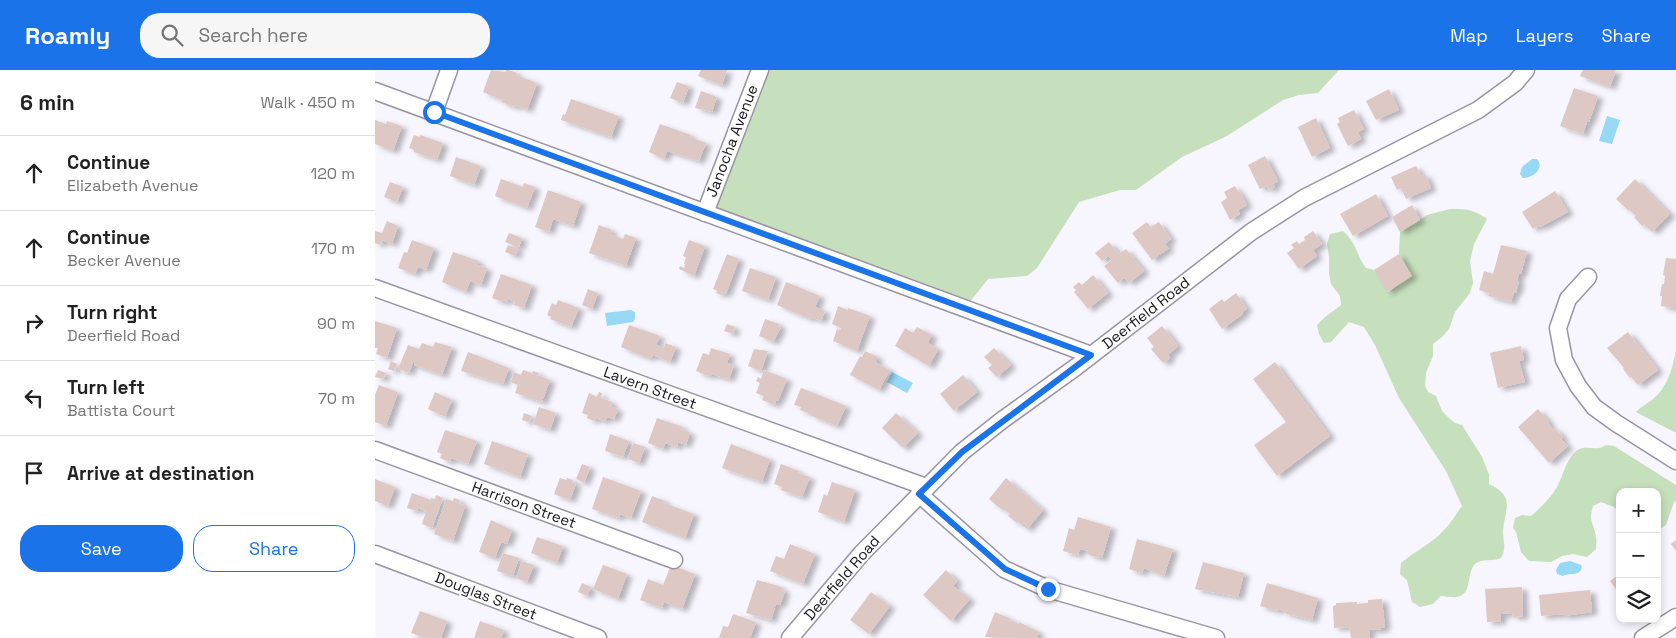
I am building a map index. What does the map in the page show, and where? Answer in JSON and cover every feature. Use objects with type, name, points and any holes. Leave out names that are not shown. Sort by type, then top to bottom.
[{"type":"street","points":[[434,112],[449,70]]},
{"type":"street","name":"Janocha Avenue","points":[[705,213],[760,70]]},
{"type":"street","name":"Deerfield Road","points":[[791,638],[861,553],[962,452],[1251,232],[1304,198],[1478,110],[1515,83],[1526,70]]},
{"type":"street","points":[[375,91],[1091,355]]},
{"type":"street","points":[[1589,277],[1568,299],[1558,328],[1565,360],[1578,386],[1594,407],[1676,461]]},
{"type":"street","name":"Lavern Street","points":[[375,288],[922,491]]},
{"type":"street","name":"Harrison Street","points":[[375,450],[674,560]]},
{"type":"street","points":[[922,491],[1005,569],[1048,589],[1216,638]]},
{"type":"street","name":"Douglas Street","points":[[375,554],[597,638]]},
{"type":"street","points":[[1643,638],[1676,617]]},
{"type":"green space","points":[[760,70],[1339,70],[1318,93],[1299,95],[1283,100],[1227,136],[1182,157],[1136,190],[1120,190],[1079,202],[1037,268],[1027,276],[988,279],[965,308],[705,213]]},
{"type":"green space","points":[[1450,209],[1469,210],[1487,219],[1474,244],[1470,261],[1473,283],[1470,293],[1455,312],[1449,329],[1433,344],[1433,356],[1426,373],[1425,386],[1428,392],[1436,396],[1442,411],[1455,423],[1462,425],[1482,457],[1489,474],[1489,484],[1498,489],[1506,499],[1503,531],[1504,548],[1501,558],[1481,561],[1475,564],[1472,568],[1467,588],[1462,595],[1455,597],[1441,596],[1433,604],[1420,607],[1412,602],[1407,580],[1400,574],[1401,563],[1440,534],[1450,524],[1462,506],[1446,471],[1399,398],[1375,345],[1364,327],[1349,322],[1331,342],[1324,343],[1317,325],[1341,305],[1340,296],[1331,284],[1329,273],[1327,244],[1330,234],[1343,231],[1348,236],[1366,268],[1374,270],[1388,292],[1411,276],[1399,254],[1400,232],[1427,215]]},
{"type":"green space","points":[[1676,351],[1676,433],[1636,412],[1662,390],[1671,372]]},
{"type":"green space","points":[[1606,445],[1614,446],[1676,485],[1676,501],[1666,525],[1661,528],[1661,488],[1616,488],[1616,509],[1601,502],[1593,506],[1591,519],[1596,538],[1596,549],[1587,557],[1573,554],[1562,556],[1551,562],[1529,561],[1521,552],[1516,532],[1513,528],[1515,518],[1522,515],[1531,516],[1545,503],[1557,487],[1566,465],[1574,453],[1582,448]]},
{"type":"water","points":[[1607,116],[1620,120],[1612,144],[1599,141]]},
{"type":"water","points":[[1532,159],[1537,159],[1540,166],[1539,169],[1531,176],[1523,178],[1520,174],[1522,167]]},
{"type":"water","points":[[631,310],[635,312],[633,322],[607,326],[605,313]]},
{"type":"water","points":[[892,372],[913,383],[907,393],[887,382]]},
{"type":"water","points":[[1570,561],[1581,565],[1580,571],[1563,576],[1557,574],[1556,570],[1560,563]]},
{"type":"building","points":[[491,70],[506,72],[506,70],[509,70],[517,73],[516,75],[537,83],[527,110],[516,105],[515,107],[501,102],[502,100],[483,92]]},
{"type":"building","points":[[701,70],[727,70],[722,85],[698,76]]},
{"type":"building","points":[[1583,70],[1616,70],[1610,87],[1580,76]]},
{"type":"building","points":[[677,82],[689,86],[683,103],[670,98]]},
{"type":"building","points":[[1574,88],[1598,96],[1583,134],[1560,126]]},
{"type":"building","points":[[1389,89],[1399,110],[1376,120],[1366,101]]},
{"type":"building","points":[[701,91],[717,97],[712,112],[695,108]]},
{"type":"building","points":[[571,99],[619,116],[611,137],[561,120]]},
{"type":"building","points":[[1354,110],[1364,129],[1358,132],[1361,139],[1348,146],[1337,124],[1340,122],[1338,118]]},
{"type":"building","points":[[1316,118],[1330,148],[1312,157],[1298,127]]},
{"type":"building","points":[[375,120],[386,124],[387,121],[402,126],[393,151],[375,144]]},
{"type":"building","points":[[660,124],[691,135],[690,137],[706,143],[699,161],[667,151],[664,159],[649,152]]},
{"type":"building","points":[[414,135],[420,137],[420,135],[443,143],[437,160],[414,152],[414,150],[409,148]]},
{"type":"building","points":[[1265,156],[1278,181],[1273,184],[1275,187],[1269,190],[1267,186],[1260,189],[1248,165]]},
{"type":"building","points":[[456,157],[481,166],[474,185],[450,176]]},
{"type":"building","points":[[1416,166],[1421,176],[1425,174],[1431,188],[1406,199],[1401,188],[1397,190],[1391,177]]},
{"type":"building","points":[[501,179],[523,187],[524,183],[535,187],[527,208],[495,196]]},
{"type":"building","points":[[1635,179],[1670,214],[1652,232],[1644,224],[1642,226],[1634,217],[1636,216],[1616,199]]},
{"type":"building","points":[[390,182],[403,187],[397,202],[384,197]]},
{"type":"building","points":[[1235,186],[1247,205],[1238,210],[1240,214],[1230,220],[1221,202],[1227,198],[1224,192]]},
{"type":"building","points":[[548,190],[581,202],[573,226],[553,219],[549,232],[535,227]]},
{"type":"building","points":[[1555,191],[1568,212],[1533,229],[1522,212]]},
{"type":"building","points":[[1376,194],[1388,216],[1353,236],[1340,214]]},
{"type":"building","points":[[1412,205],[1420,220],[1400,232],[1392,217]]},
{"type":"building","points":[[387,221],[398,226],[392,244],[382,240],[380,245],[375,243],[375,231],[382,233]]},
{"type":"building","points":[[1147,222],[1151,227],[1159,222],[1171,239],[1165,244],[1169,248],[1152,260],[1132,233]]},
{"type":"building","points":[[599,225],[612,230],[610,234],[623,239],[625,234],[636,238],[626,266],[589,253]]},
{"type":"building","points":[[1313,231],[1322,244],[1313,250],[1317,256],[1299,269],[1287,253],[1294,248],[1291,245],[1297,241],[1299,244],[1305,240],[1304,237]]},
{"type":"building","points":[[509,233],[522,238],[519,247],[505,242]]},
{"type":"building","points":[[412,240],[434,248],[426,270],[418,267],[415,274],[398,268],[404,252],[407,253]]},
{"type":"building","points":[[689,240],[705,246],[694,276],[679,269],[680,266],[684,268],[686,257],[683,256]]},
{"type":"building","points":[[1109,242],[1119,254],[1126,249],[1144,271],[1129,283],[1124,278],[1118,283],[1104,266],[1112,260],[1108,256],[1102,261],[1095,253]]},
{"type":"building","points":[[508,245],[518,249],[515,256],[505,252]]},
{"type":"building","points":[[1501,245],[1527,251],[1521,274],[1519,273],[1516,293],[1514,292],[1511,302],[1488,296],[1489,293],[1479,290],[1484,271],[1493,274]]},
{"type":"building","points":[[453,252],[479,261],[477,265],[487,268],[481,285],[470,281],[466,292],[442,282]]},
{"type":"building","points":[[727,254],[739,259],[726,294],[721,292],[721,295],[713,289]]},
{"type":"building","points":[[1399,254],[1412,276],[1387,292],[1374,270]]},
{"type":"building","points":[[1666,258],[1676,259],[1676,308],[1661,306],[1662,296],[1660,296],[1662,284],[1664,284],[1665,276],[1663,275]]},
{"type":"building","points":[[750,268],[776,277],[768,300],[742,291]]},
{"type":"building","points":[[501,274],[532,285],[524,308],[514,305],[515,302],[508,299],[507,302],[503,300],[503,302],[492,298]]},
{"type":"building","points":[[1093,275],[1108,293],[1088,309],[1074,292],[1076,290],[1073,287],[1079,282],[1082,285]]},
{"type":"building","points":[[786,282],[820,296],[815,307],[825,311],[821,321],[811,317],[810,319],[777,305]]},
{"type":"building","points":[[588,289],[598,293],[592,309],[582,305]]},
{"type":"building","points":[[1236,293],[1247,309],[1222,329],[1209,309],[1222,299],[1224,302]]},
{"type":"building","points":[[558,300],[579,308],[571,327],[550,319],[551,317],[547,315],[552,303],[556,305]]},
{"type":"building","points":[[838,306],[870,316],[857,351],[833,341],[837,329],[840,330],[841,328],[832,324]]},
{"type":"building","points":[[765,319],[779,324],[778,326],[781,327],[773,342],[759,336]]},
{"type":"building","points":[[375,321],[397,328],[387,358],[376,354],[378,348],[375,348]]},
{"type":"building","points":[[727,324],[735,327],[733,334],[724,331]]},
{"type":"building","points":[[629,325],[660,336],[656,345],[664,348],[665,343],[676,347],[670,362],[653,355],[651,358],[643,356],[621,347]]},
{"type":"building","points":[[1162,326],[1178,346],[1168,355],[1170,358],[1163,363],[1151,349],[1154,347],[1147,338]]},
{"type":"building","points":[[917,327],[932,335],[928,343],[938,349],[929,366],[895,346],[905,328],[913,333]]},
{"type":"building","points":[[1628,332],[1658,370],[1638,385],[1630,378],[1607,348]]},
{"type":"building","points":[[435,342],[452,347],[442,375],[414,365],[413,362],[409,373],[398,369],[408,345],[419,349],[422,343],[433,347]]},
{"type":"building","points":[[1521,346],[1524,360],[1519,361],[1525,382],[1498,388],[1490,353]]},
{"type":"building","points":[[711,348],[730,354],[727,363],[734,365],[729,379],[711,374],[710,376],[696,371],[703,353],[709,355]]},
{"type":"building","points":[[994,348],[1011,365],[997,377],[988,368],[992,365],[984,357]]},
{"type":"building","points":[[754,349],[768,351],[761,371],[748,366]]},
{"type":"building","points":[[865,351],[878,357],[875,362],[890,370],[879,390],[850,375],[860,356],[862,357]]},
{"type":"building","points":[[468,352],[509,368],[503,384],[461,371]]},
{"type":"building","points":[[391,361],[397,364],[394,371],[388,369]]},
{"type":"building","points":[[1275,362],[1330,436],[1277,476],[1254,445],[1286,422],[1253,379]]},
{"type":"building","points":[[378,370],[386,373],[383,379],[375,377]]},
{"type":"building","points":[[523,370],[539,373],[538,375],[550,380],[542,402],[515,393],[518,385],[511,382],[514,372],[521,375]]},
{"type":"building","points":[[764,370],[787,379],[775,405],[762,400],[764,396],[756,393],[760,383],[756,381],[758,377],[761,379]]},
{"type":"building","points":[[963,375],[977,392],[954,411],[940,394]]},
{"type":"building","points":[[379,385],[398,392],[386,426],[375,422],[375,395]]},
{"type":"building","points":[[801,388],[846,406],[837,426],[812,416],[812,414],[800,410],[801,407],[794,405]]},
{"type":"building","points":[[435,392],[452,400],[445,417],[428,409]]},
{"type":"building","points":[[599,392],[602,393],[601,398],[612,402],[611,407],[618,409],[614,419],[607,417],[605,421],[595,418],[594,421],[587,418],[588,415],[582,413],[589,393],[597,397]]},
{"type":"building","points":[[539,407],[556,413],[550,430],[533,424]]},
{"type":"building","points":[[1538,409],[1553,430],[1555,428],[1563,437],[1561,439],[1568,446],[1549,463],[1518,427]]},
{"type":"building","points":[[524,413],[532,416],[529,422],[522,420]]},
{"type":"building","points":[[896,413],[918,433],[903,448],[882,428]]},
{"type":"building","points":[[657,418],[683,427],[682,430],[690,432],[686,445],[678,442],[677,447],[665,443],[663,449],[648,443]]},
{"type":"building","points":[[445,430],[477,441],[468,464],[451,458],[450,462],[440,458],[442,454],[437,452]]},
{"type":"building","points":[[610,434],[629,441],[623,457],[605,451]]},
{"type":"building","points":[[492,441],[528,454],[520,477],[484,464]]},
{"type":"building","points":[[633,443],[645,447],[639,463],[628,459]]},
{"type":"building","points":[[731,444],[770,459],[762,482],[722,468]]},
{"type":"building","points":[[582,464],[590,467],[584,483],[576,479]]},
{"type":"building","points":[[781,464],[810,477],[802,497],[781,490],[782,487],[774,484]]},
{"type":"building","points":[[603,477],[641,491],[631,518],[620,514],[619,518],[592,509]]},
{"type":"building","points":[[560,478],[573,480],[572,482],[576,484],[570,500],[554,494]]},
{"type":"building","points":[[1006,478],[1043,510],[1027,529],[1008,516],[1010,514],[989,499]]},
{"type":"building","points":[[375,479],[395,487],[388,506],[375,501]]},
{"type":"building","points":[[832,482],[855,490],[844,522],[818,512],[824,494],[827,496]]},
{"type":"building","points":[[412,493],[431,500],[431,498],[435,499],[436,495],[443,498],[432,528],[422,524],[426,511],[418,508],[417,511],[407,508]]},
{"type":"building","points":[[652,496],[665,501],[664,503],[694,514],[685,538],[642,522]]},
{"type":"building","points":[[454,498],[460,500],[459,503],[465,506],[453,541],[434,534],[446,499],[453,501]]},
{"type":"building","points":[[1078,517],[1111,527],[1102,558],[1089,555],[1087,554],[1088,551],[1080,549],[1078,555],[1063,551],[1069,528],[1074,530]]},
{"type":"building","points":[[491,520],[512,530],[507,544],[501,542],[495,558],[479,552]]},
{"type":"building","points":[[537,537],[563,546],[557,563],[531,553]]},
{"type":"building","points":[[1137,539],[1173,549],[1164,576],[1144,568],[1142,573],[1129,569]]},
{"type":"building","points":[[1676,540],[1676,551],[1671,544]]},
{"type":"building","points":[[790,544],[815,554],[803,584],[770,571],[776,556],[784,559]]},
{"type":"building","points":[[503,553],[519,558],[513,576],[497,571]]},
{"type":"building","points":[[522,561],[534,565],[527,582],[516,578]]},
{"type":"building","points":[[1203,562],[1244,573],[1238,597],[1195,589]]},
{"type":"building","points":[[603,565],[627,574],[618,599],[593,589]]},
{"type":"building","points":[[671,565],[695,574],[682,609],[664,602],[662,608],[640,600],[648,579],[663,585]]},
{"type":"building","points":[[946,570],[957,581],[953,586],[970,599],[951,621],[923,595]]},
{"type":"building","points":[[1616,577],[1616,589],[1610,581]]},
{"type":"building","points":[[757,580],[782,587],[781,590],[785,591],[780,605],[776,604],[771,620],[746,613]]},
{"type":"building","points":[[582,583],[591,587],[587,596],[578,592]]},
{"type":"building","points":[[1267,583],[1318,598],[1312,620],[1284,613],[1285,611],[1278,609],[1277,611],[1260,606]]},
{"type":"building","points":[[1522,587],[1523,616],[1513,617],[1512,613],[1501,614],[1501,621],[1487,622],[1485,589]]},
{"type":"building","points":[[1590,590],[1592,612],[1564,616],[1564,614],[1541,616],[1539,595]]},
{"type":"building","points":[[871,592],[890,606],[869,634],[850,620]]},
{"type":"building","points":[[1382,599],[1385,628],[1380,630],[1369,629],[1370,638],[1351,638],[1349,627],[1334,628],[1333,606],[1336,603],[1357,602],[1357,604],[1368,603],[1368,600]]},
{"type":"building","points":[[420,611],[447,621],[441,638],[426,638],[411,633]]},
{"type":"building","points":[[995,612],[1039,632],[1037,638],[985,637]]},
{"type":"building","points":[[733,614],[756,622],[750,638],[719,638],[723,626],[728,627]]},
{"type":"building","points":[[480,621],[504,630],[501,638],[474,638]]},
{"type":"route","points":[[434,112],[1091,355],[962,452],[919,494],[1005,569],[1048,589]]}]
